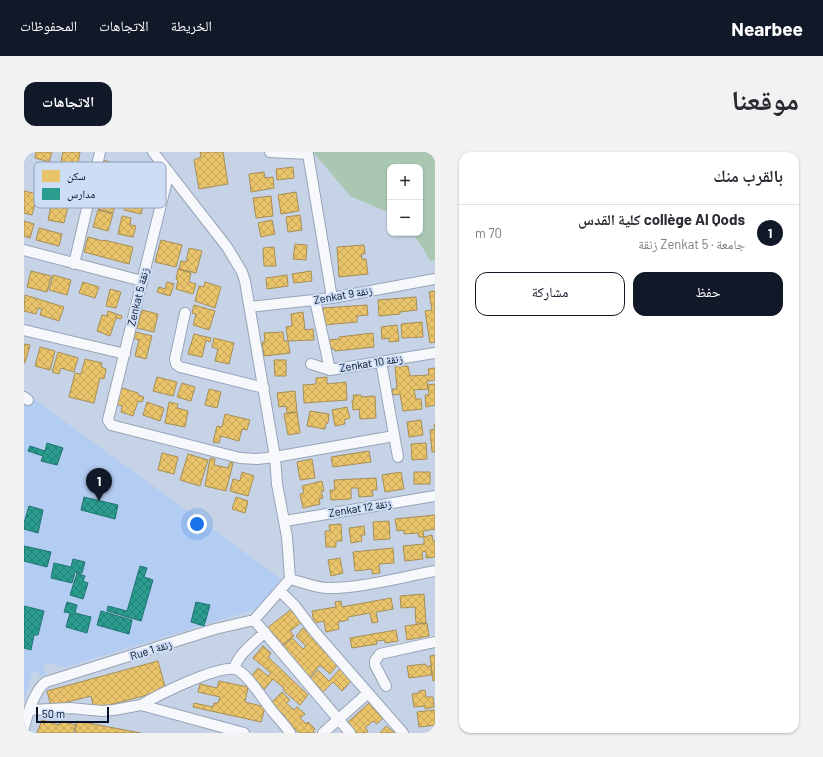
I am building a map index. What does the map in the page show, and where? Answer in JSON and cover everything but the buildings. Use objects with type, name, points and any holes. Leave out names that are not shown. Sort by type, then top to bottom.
[{"type":"street","points":[[98,162],[100,152]]},
{"type":"street","points":[[153,152],[161,162]]},
{"type":"street","points":[[270,152],[308,154],[332,298]]},
{"type":"street","points":[[166,168],[237,262],[245,281],[275,457],[277,484],[285,520],[290,579],[254,620],[350,733]]},
{"type":"street","name":"Zenkat 5 زنقة","points":[[166,184],[169,172]]},
{"type":"street","points":[[74,264],[87,208]]},
{"type":"street","name":"Zenkat 5 زنقة","points":[[160,208],[108,420],[109,423],[111,425],[240,458],[257,459],[275,457]]},
{"type":"street","points":[[24,250],[142,281]]},
{"type":"street","name":"Zenkat 9 زنقة","points":[[250,307],[332,298],[435,278]]},
{"type":"street","name":"Zenkat 10 زنقة","points":[[316,300],[330,370],[435,353]]},
{"type":"street","points":[[185,313],[175,359],[176,364],[180,367],[264,388]]},
{"type":"street","points":[[24,330],[124,354]]},
{"type":"street","points":[[381,362],[398,456]]},
{"type":"street","points":[[311,364],[330,370]]},
{"type":"street","points":[[275,457],[394,436]]},
{"type":"street","name":"Zenkat 12 زنقة","points":[[285,520],[435,496]]},
{"type":"street","points":[[290,579],[324,588],[335,588],[366,584],[435,571]]},
{"type":"street","points":[[280,591],[404,733]]},
{"type":"street","name":"Rue 1 زنقة","points":[[24,728],[30,710],[41,687],[51,680],[208,632],[254,620]]},
{"type":"street","points":[[234,669],[241,656],[265,632]]},
{"type":"street","points":[[386,686],[375,665],[375,661],[378,656],[435,642]]},
{"type":"street","points":[[30,710],[64,708],[102,711],[122,709],[141,705],[190,681],[218,672],[234,669],[239,671],[250,681],[290,733]]},
{"type":"street","points":[[323,733],[368,693]]},
{"type":"street","points":[[141,705],[244,733]]},
{"type":"shaded area","points":[[24,392],[281,579],[257,609],[65,667],[47,663],[43,669],[47,674],[40,677],[37,671],[32,673],[24,702]]},
{"type":"green space","points":[[313,152],[435,152],[435,260],[430,261],[415,237],[423,236],[424,233],[423,164],[387,164],[387,212],[350,196]]},
{"type":"place","name":"collège Al Qods كلية القدس","points":[[99,501]]}]
